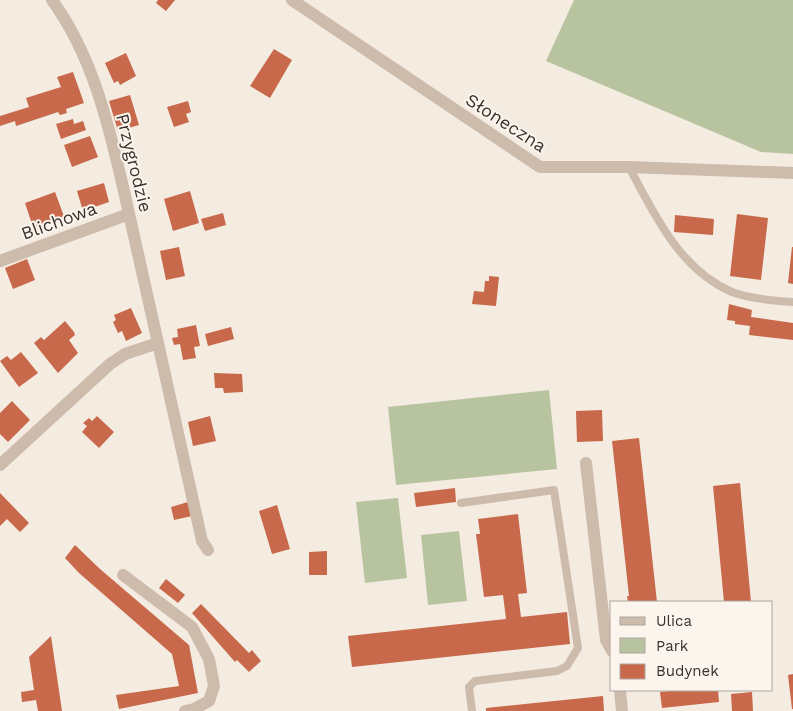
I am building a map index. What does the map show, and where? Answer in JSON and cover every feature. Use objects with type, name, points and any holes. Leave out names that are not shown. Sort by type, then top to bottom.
[{"type":"street","name":"Przygrodzie","points":[[52,0],[74,35],[97,90],[129,214],[202,540],[208,550]]},
{"type":"street","name":"Słoneczna","points":[[292,0],[540,167],[629,167],[793,173]]},
{"type":"street","name":"Blichowa","points":[[0,261],[129,214]]},
{"type":"street","points":[[0,465],[81,388],[110,364],[125,354],[158,343]]},
{"type":"street","points":[[586,463],[606,640],[610,647]]},
{"type":"street","points":[[123,575],[192,627],[209,660],[214,686],[209,700],[194,709],[185,711]]},
{"type":"street","points":[[620,691],[622,711]]},
{"type":"lane","points":[[629,167],[658,221],[699,272],[733,292],[793,302]]},
{"type":"lane","points":[[462,503],[554,490],[578,648],[567,666],[556,671],[475,681],[469,687],[472,711]]},
{"type":"green space","points":[[574,0],[793,0],[793,154],[761,152],[546,61]]},
{"type":"green space","points":[[549,390],[557,469],[396,485],[388,407]]},
{"type":"green space","points":[[398,498],[407,578],[365,583],[356,502]]},
{"type":"green space","points":[[459,531],[467,601],[428,605],[421,535]]},
{"type":"building","points":[[158,0],[175,0],[166,11],[156,3]]},
{"type":"building","points":[[274,49],[292,60],[270,98],[250,86]]},
{"type":"building","points":[[126,53],[136,76],[120,85],[118,81],[114,83],[105,63]]},
{"type":"building","points":[[73,72],[84,103],[66,109],[67,113],[60,115],[58,112],[16,126],[15,121],[0,126],[0,116],[29,107],[26,98],[61,87],[57,77]]},
{"type":"building","points":[[130,95],[139,125],[118,131],[109,101]]},
{"type":"building","points":[[188,101],[191,112],[186,114],[189,122],[174,127],[167,107]]},
{"type":"building","points":[[73,119],[74,124],[83,121],[86,130],[61,139],[56,124]]},
{"type":"building","points":[[90,136],[98,157],[72,167],[64,145]]},
{"type":"building","points":[[104,183],[109,202],[83,211],[77,191]]},
{"type":"building","points":[[190,191],[199,223],[173,231],[164,199]]},
{"type":"building","points":[[55,192],[65,219],[34,230],[25,203]]},
{"type":"building","points":[[223,213],[226,225],[205,231],[201,219]]},
{"type":"building","points":[[737,214],[768,218],[761,280],[730,276]]},
{"type":"building","points":[[675,215],[714,219],[713,235],[674,232]]},
{"type":"building","points":[[179,247],[185,276],[166,280],[160,251]]},
{"type":"building","points":[[793,247],[793,284],[788,283]]},
{"type":"building","points":[[27,259],[35,280],[13,289],[5,268]]},
{"type":"building","points":[[489,276],[499,277],[496,306],[472,304],[474,291],[484,292],[485,281],[489,281]]},
{"type":"building","points":[[729,304],[752,310],[751,317],[793,323],[793,340],[749,335],[750,326],[735,324],[735,321],[727,320]]},
{"type":"building","points":[[131,308],[142,333],[126,341],[122,331],[118,333],[113,322],[116,320],[114,315]]},
{"type":"building","points":[[65,321],[74,332],[75,335],[69,340],[78,353],[58,373],[34,343],[41,337],[44,340]]},
{"type":"building","points":[[196,325],[200,346],[194,347],[196,358],[183,360],[180,344],[174,345],[172,338],[178,337],[177,329]]},
{"type":"building","points":[[231,327],[234,339],[208,346],[205,334]]},
{"type":"building","points":[[21,352],[38,373],[19,387],[0,361],[7,356],[11,360]]},
{"type":"building","points":[[214,373],[242,374],[243,392],[224,393],[223,388],[215,388]]},
{"type":"building","points":[[12,401],[30,420],[8,442],[0,434],[0,413]]},
{"type":"building","points":[[602,410],[603,441],[577,442],[576,411]]},
{"type":"building","points":[[97,416],[114,432],[99,448],[82,432],[87,426],[83,423],[89,418],[92,421]]},
{"type":"building","points":[[210,416],[216,441],[193,446],[188,422]]},
{"type":"building","points":[[639,438],[657,601],[628,601],[627,596],[629,596],[612,441]]},
{"type":"building","points":[[740,483],[751,601],[724,601],[713,486]]},
{"type":"building","points":[[455,488],[456,502],[416,507],[414,493]]},
{"type":"building","points":[[0,493],[29,523],[20,532],[7,519],[0,526]]},
{"type":"building","points":[[188,502],[192,516],[174,520],[171,507]]},
{"type":"building","points":[[277,505],[290,549],[272,554],[259,511]]},
{"type":"building","points":[[518,514],[527,593],[518,594],[521,617],[567,612],[570,644],[352,667],[348,636],[506,619],[503,595],[484,597],[476,534],[480,534],[478,519]]},
{"type":"building","points":[[75,545],[100,569],[189,645],[198,693],[119,709],[116,695],[179,686],[172,654],[79,573],[65,558]]},
{"type":"building","points":[[327,551],[327,575],[309,575],[309,552]]},
{"type":"building","points":[[166,579],[185,595],[178,603],[159,588]]},
{"type":"building","points":[[201,604],[249,653],[252,650],[261,661],[249,672],[237,660],[235,662],[192,613]]},
{"type":"building","points":[[51,636],[62,711],[38,711],[36,700],[22,702],[21,692],[34,690],[29,657]]},
{"type":"building","points":[[793,674],[793,709],[792,709],[788,675]]},
{"type":"building","points":[[718,691],[719,702],[662,708],[660,692]]},
{"type":"building","points":[[752,692],[753,711],[732,711],[731,694]]},
{"type":"building","points":[[603,696],[604,711],[486,711],[486,708]]}]
